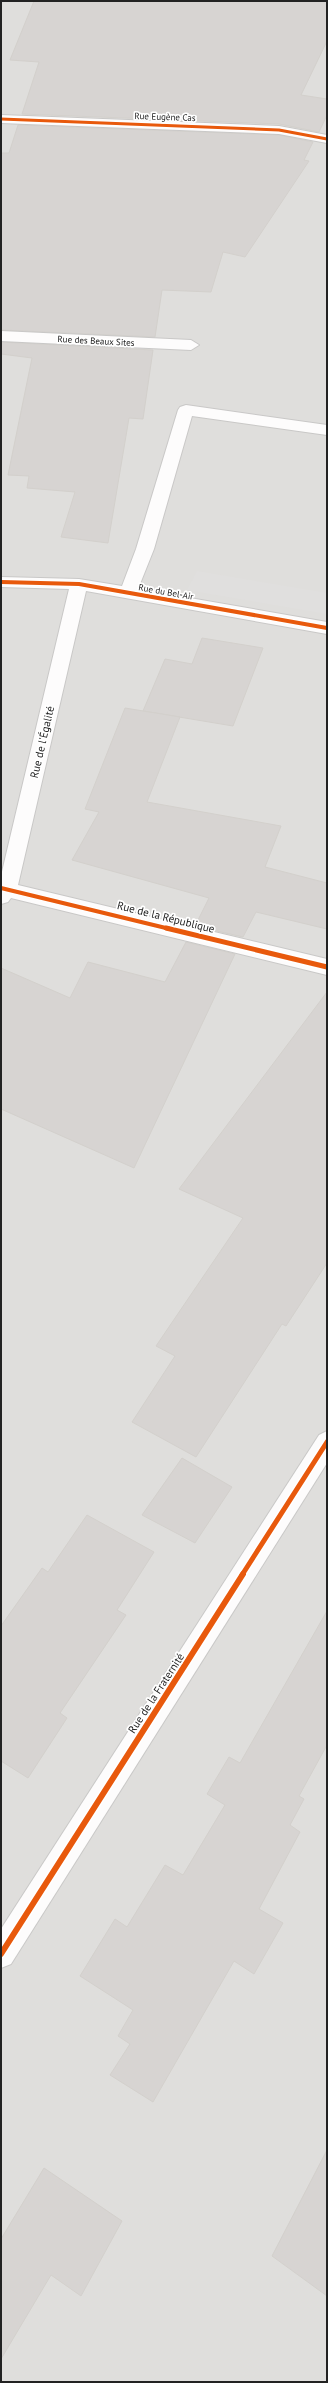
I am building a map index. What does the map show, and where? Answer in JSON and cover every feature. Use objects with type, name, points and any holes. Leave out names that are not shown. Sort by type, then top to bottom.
[{"type":"street","name":"Rue Eugène Cas","points":[[1,119],[279,130],[327,139]]},
{"type":"street","name":"Rue des Beaux Sites","points":[[1,336],[191,345]]},
{"type":"street","points":[[128,593],[145,549],[186,410],[327,430]]},
{"type":"street","name":"Rue du Bel-Air","points":[[1,582],[79,584],[327,628]]},
{"type":"street","name":"Rue de l'Égalité","points":[[3,891],[79,584]]},
{"type":"street","name":"Rue de la République","points":[[3,891],[327,967]]},
{"type":"street","name":"Rue de la Fraternité","points":[[1,1954],[327,1442]]},
{"type":"shaded area","points":[[1,1],[327,1],[327,2382],[1,2382]]},
{"type":"shaded area","points":[[197,571],[327,593],[327,614],[187,590]]},
{"type":"building","points":[[34,1],[327,1],[327,41],[301,95],[327,99],[327,115],[319,132],[279,124],[22,114],[39,62],[10,60]]},
{"type":"building","points":[[18,125],[279,135],[313,142],[304,160],[309,161],[245,257],[223,252],[211,292],[162,290],[155,337],[1,330],[1,153],[9,153]]},
{"type":"building","points":[[1,342],[153,350],[143,419],[129,418],[108,543],[61,537],[75,492],[27,488],[29,476],[8,475],[32,358],[1,354]]},
{"type":"building","points":[[202,638],[263,648],[233,726],[143,711],[165,659],[192,664]]},
{"type":"building","points":[[125,708],[180,717],[147,802],[281,826],[265,867],[327,883],[327,929],[256,912],[243,937],[195,926],[209,898],[72,860],[99,812],[85,809]]},
{"type":"building","points":[[186,942],[235,954],[134,1168],[1,1109],[1,968],[70,998],[88,962],[165,982]]},
{"type":"building","points":[[327,992],[327,1263],[286,1326],[282,1324],[196,1457],[132,1422],[175,1356],[156,1346],[243,1218],[179,1189]]},
{"type":"building","points":[[182,1458],[232,1487],[195,1543],[142,1515]]},
{"type":"building","points":[[87,1515],[154,1552],[117,1610],[126,1615],[60,1713],[67,1718],[28,1778],[1,1761],[1,1626],[42,1568],[48,1572]]},
{"type":"building","points":[[327,1611],[327,1745],[299,1796],[304,1799],[290,1825],[300,1832],[259,1909],[283,1923],[254,1974],[234,1961],[153,2102],[110,2075],[130,2044],[118,2036],[133,2010],[80,1976],[115,1919],[127,1927],[165,1865],[183,1875],[225,1805],[207,1794],[229,1757],[240,1763]]},
{"type":"building","points":[[327,2150],[327,2296],[272,2256]]},
{"type":"building","points":[[44,2168],[122,2221],[81,2296],[51,2275],[1,2359],[1,2239]]},
{"type":"cycle path","points":[[1,119],[279,130],[327,139]]},
{"type":"cycle path","points":[[1,582],[79,584],[327,628]]},
{"type":"cycle path","points":[[1,888],[327,967]]},
{"type":"cycle path","points":[[1,1954],[327,1442]]}]
